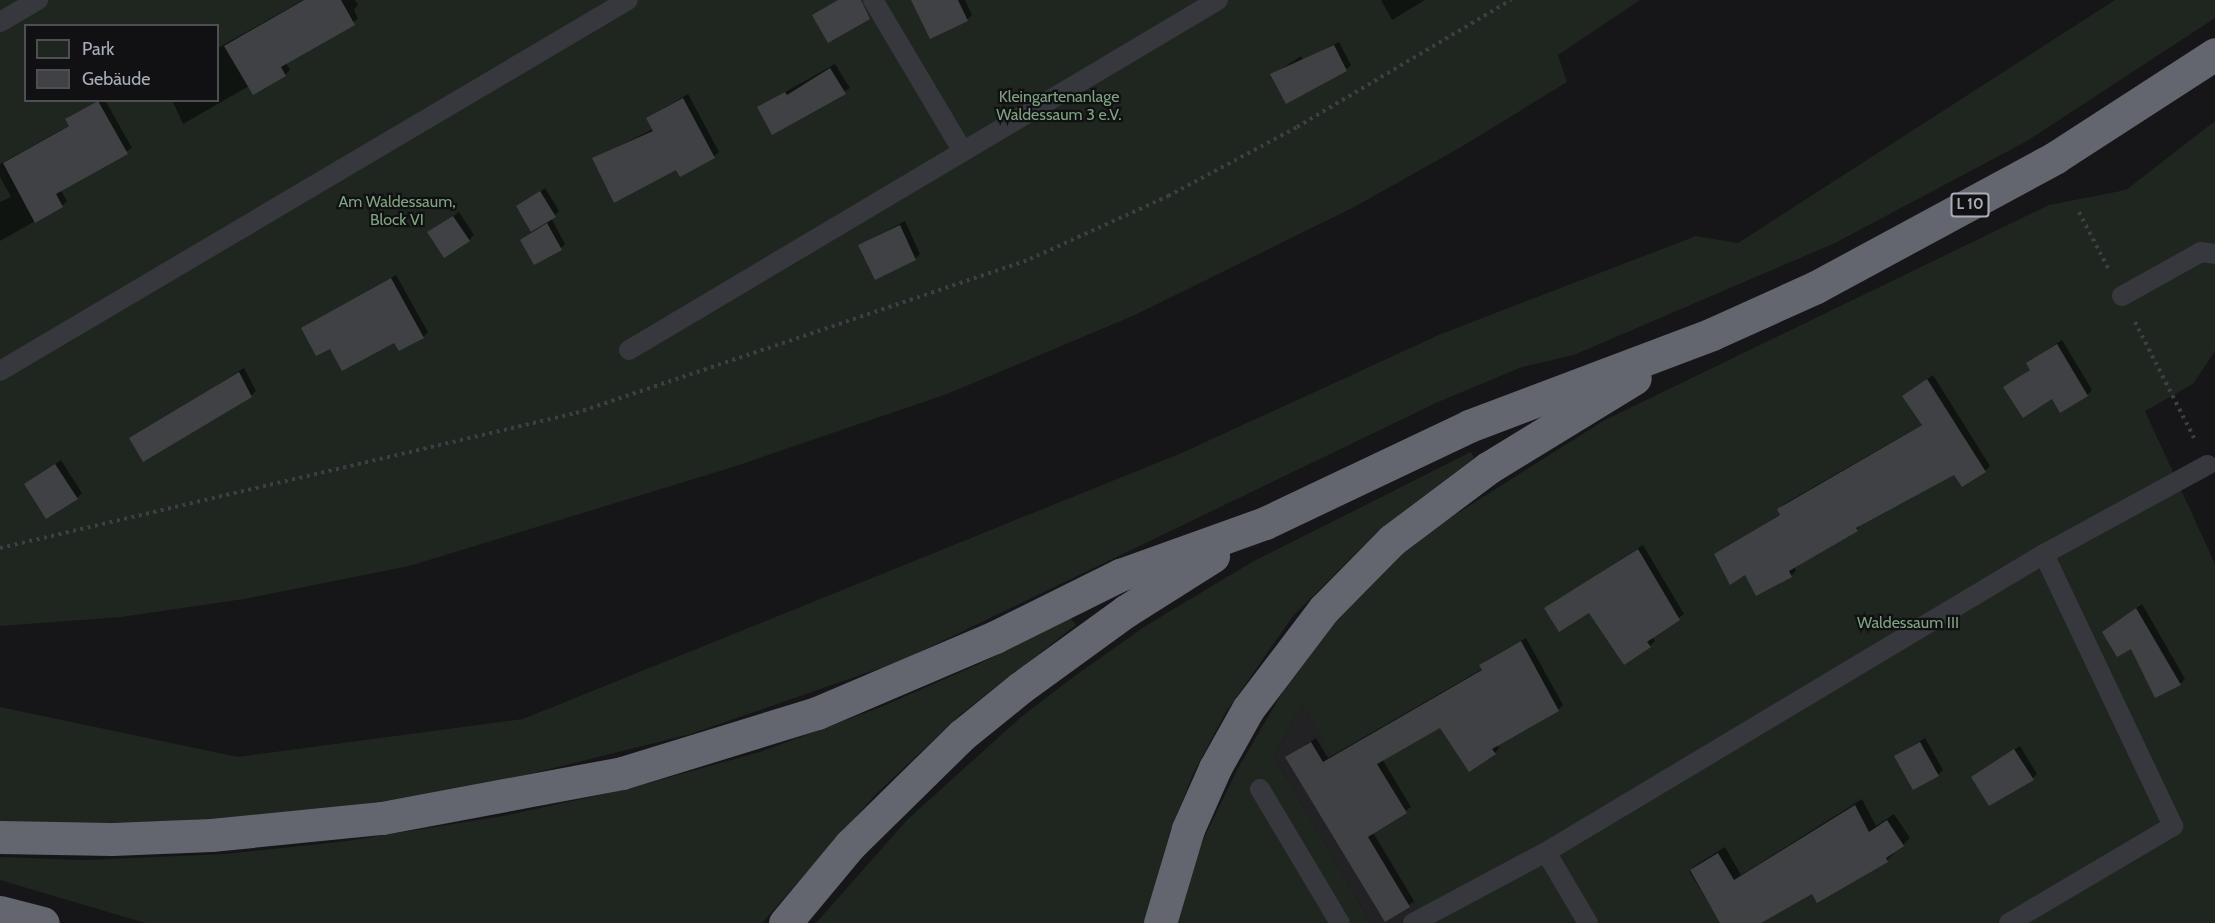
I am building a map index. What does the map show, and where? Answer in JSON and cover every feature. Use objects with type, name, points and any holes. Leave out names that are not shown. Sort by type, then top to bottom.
[{"type":"highway","name":"L 10","points":[[1712,334],[1816,287],[2037,168],[2215,54]]},
{"type":"highway","points":[[0,837],[112,839],[296,829],[469,804],[622,773],[817,713],[985,642],[1120,575],[1265,523],[1469,426],[1712,334]]},
{"type":"highway","points":[[1160,923],[1188,829],[1215,768],[1248,710],[1284,657],[1357,574],[1392,540],[1488,468],[1712,334]]},
{"type":"highway","points":[[785,923],[850,845],[962,735],[1020,688],[1126,612],[1265,523]]},
{"type":"highway","points":[[0,912],[43,923]]},
{"type":"lane","points":[[0,22],[38,0]]},
{"type":"lane","points":[[0,371],[628,0]]},
{"type":"lane","points":[[873,0],[962,150]]},
{"type":"lane","points":[[629,350],[962,150],[1218,0]]},
{"type":"lane","points":[[2122,296],[2201,252],[2215,254]]},
{"type":"lane","points":[[1413,923],[1546,852],[2044,554],[2207,465]]},
{"type":"lane","points":[[2010,923],[2173,826],[2044,554]]},
{"type":"lane","points":[[1260,789],[1340,923]]},
{"type":"lane","points":[[1546,852],[1588,923]]},
{"type":"path","points":[[0,548],[576,413],[1030,259],[1198,180],[1297,127],[1511,0]]},
{"type":"path","points":[[2079,212],[2207,465]]},
{"type":"shaded area","points":[[1302,705],[1425,923],[1371,923],[1274,756]]},
{"type":"green space","points":[[0,0],[1640,0],[1558,55],[1567,82],[1461,147],[1354,207],[1135,315],[947,394],[733,467],[409,566],[244,599],[121,617],[0,626]]},
{"type":"green space","points":[[2115,0],[2215,0],[2215,18],[2027,141],[1835,243],[1574,355],[1522,367],[1438,402],[901,661],[691,734],[469,789],[315,811],[176,821],[52,824],[0,821],[0,707],[238,757],[523,719],[1184,452],[1441,334],[1696,236],[1738,243]]},
{"type":"green space","name":"Waldessaum III","points":[[2215,121],[2215,351],[2193,384],[2145,411],[2215,564],[2215,923],[1425,923],[1302,705],[1274,756],[1371,923],[1176,923],[1202,842],[1237,770],[1293,674],[1339,613],[1401,549],[1603,421],[2049,205],[2126,190]]},
{"type":"green space","points":[[1471,452],[1474,458],[1378,531],[1293,616],[1226,712],[1194,772],[1170,832],[1144,923],[816,923],[908,819],[1021,717],[1076,675],[1147,625],[1252,562]]},
{"type":"green space","points":[[1070,618],[1076,625],[961,714],[875,795],[762,923],[145,923],[0,880],[0,857],[84,860],[225,854],[347,841],[503,816],[631,788],[760,752],[881,707],[979,664]]},
{"type":"building","points":[[304,0],[341,0],[355,25],[281,67],[286,76],[253,95],[224,46]]},
{"type":"building","points":[[838,0],[861,0],[870,19],[828,43],[812,15]]},
{"type":"building","points":[[911,0],[958,0],[968,21],[930,39]]},
{"type":"building","points":[[1334,45],[1347,71],[1286,104],[1270,74]]},
{"type":"building","points":[[830,68],[846,94],[772,135],[757,107],[785,92],[787,95]]},
{"type":"building","points":[[683,98],[715,158],[680,177],[676,170],[614,203],[592,158],[653,131],[646,118]]},
{"type":"building","points":[[99,102],[128,154],[56,194],[63,207],[35,223],[3,163],[69,126],[65,119]]},
{"type":"building","points":[[540,191],[556,217],[531,232],[516,206]]},
{"type":"building","points":[[453,216],[470,241],[444,258],[427,232]]},
{"type":"building","points":[[547,223],[562,250],[534,265],[520,240]]},
{"type":"building","points":[[900,225],[916,260],[875,280],[858,245]]},
{"type":"building","points":[[391,278],[424,338],[399,351],[394,343],[342,371],[330,349],[316,356],[301,328]]},
{"type":"building","points":[[2057,344],[2088,396],[2060,413],[2052,399],[2023,418],[2003,387],[2030,370],[2026,363]]},
{"type":"building","points":[[239,372],[252,397],[143,462],[129,438]]},
{"type":"building","points":[[1927,379],[1986,472],[1962,487],[1954,475],[1856,528],[1858,531],[1789,571],[1792,577],[1756,596],[1745,575],[1730,585],[1714,554],[1780,515],[1777,509],[1922,425],[1902,396]]},
{"type":"building","points":[[55,464],[78,499],[46,519],[24,484]]},
{"type":"building","points":[[1638,549],[1680,620],[1647,642],[1651,647],[1624,665],[1589,613],[1559,632],[1544,608]]},
{"type":"building","points":[[2136,608],[2181,685],[2155,698],[2131,649],[2117,657],[2102,632]]},
{"type":"building","points":[[1521,641],[1559,711],[1492,749],[1496,754],[1469,772],[1440,728],[1377,764],[1407,813],[1368,837],[1410,907],[1385,922],[1285,757],[1311,742],[1323,762],[1482,670],[1479,665]]},
{"type":"building","points":[[1920,742],[1939,776],[1913,790],[1894,756]]},
{"type":"building","points":[[2014,749],[2034,780],[1989,806],[1971,777]]},
{"type":"building","points":[[1855,805],[1869,832],[1887,820],[1904,846],[1886,858],[1888,862],[1817,903],[1812,894],[1761,923],[1720,923],[1690,870],[1718,853],[1734,880]]},
{"type":"park label","name":"Kleingartenanlage Waldessaum 3 e.V.","points":[[1059,106]]},
{"type":"park label","name":"Am Waldessaum, Block VI","points":[[397,211]]}]
